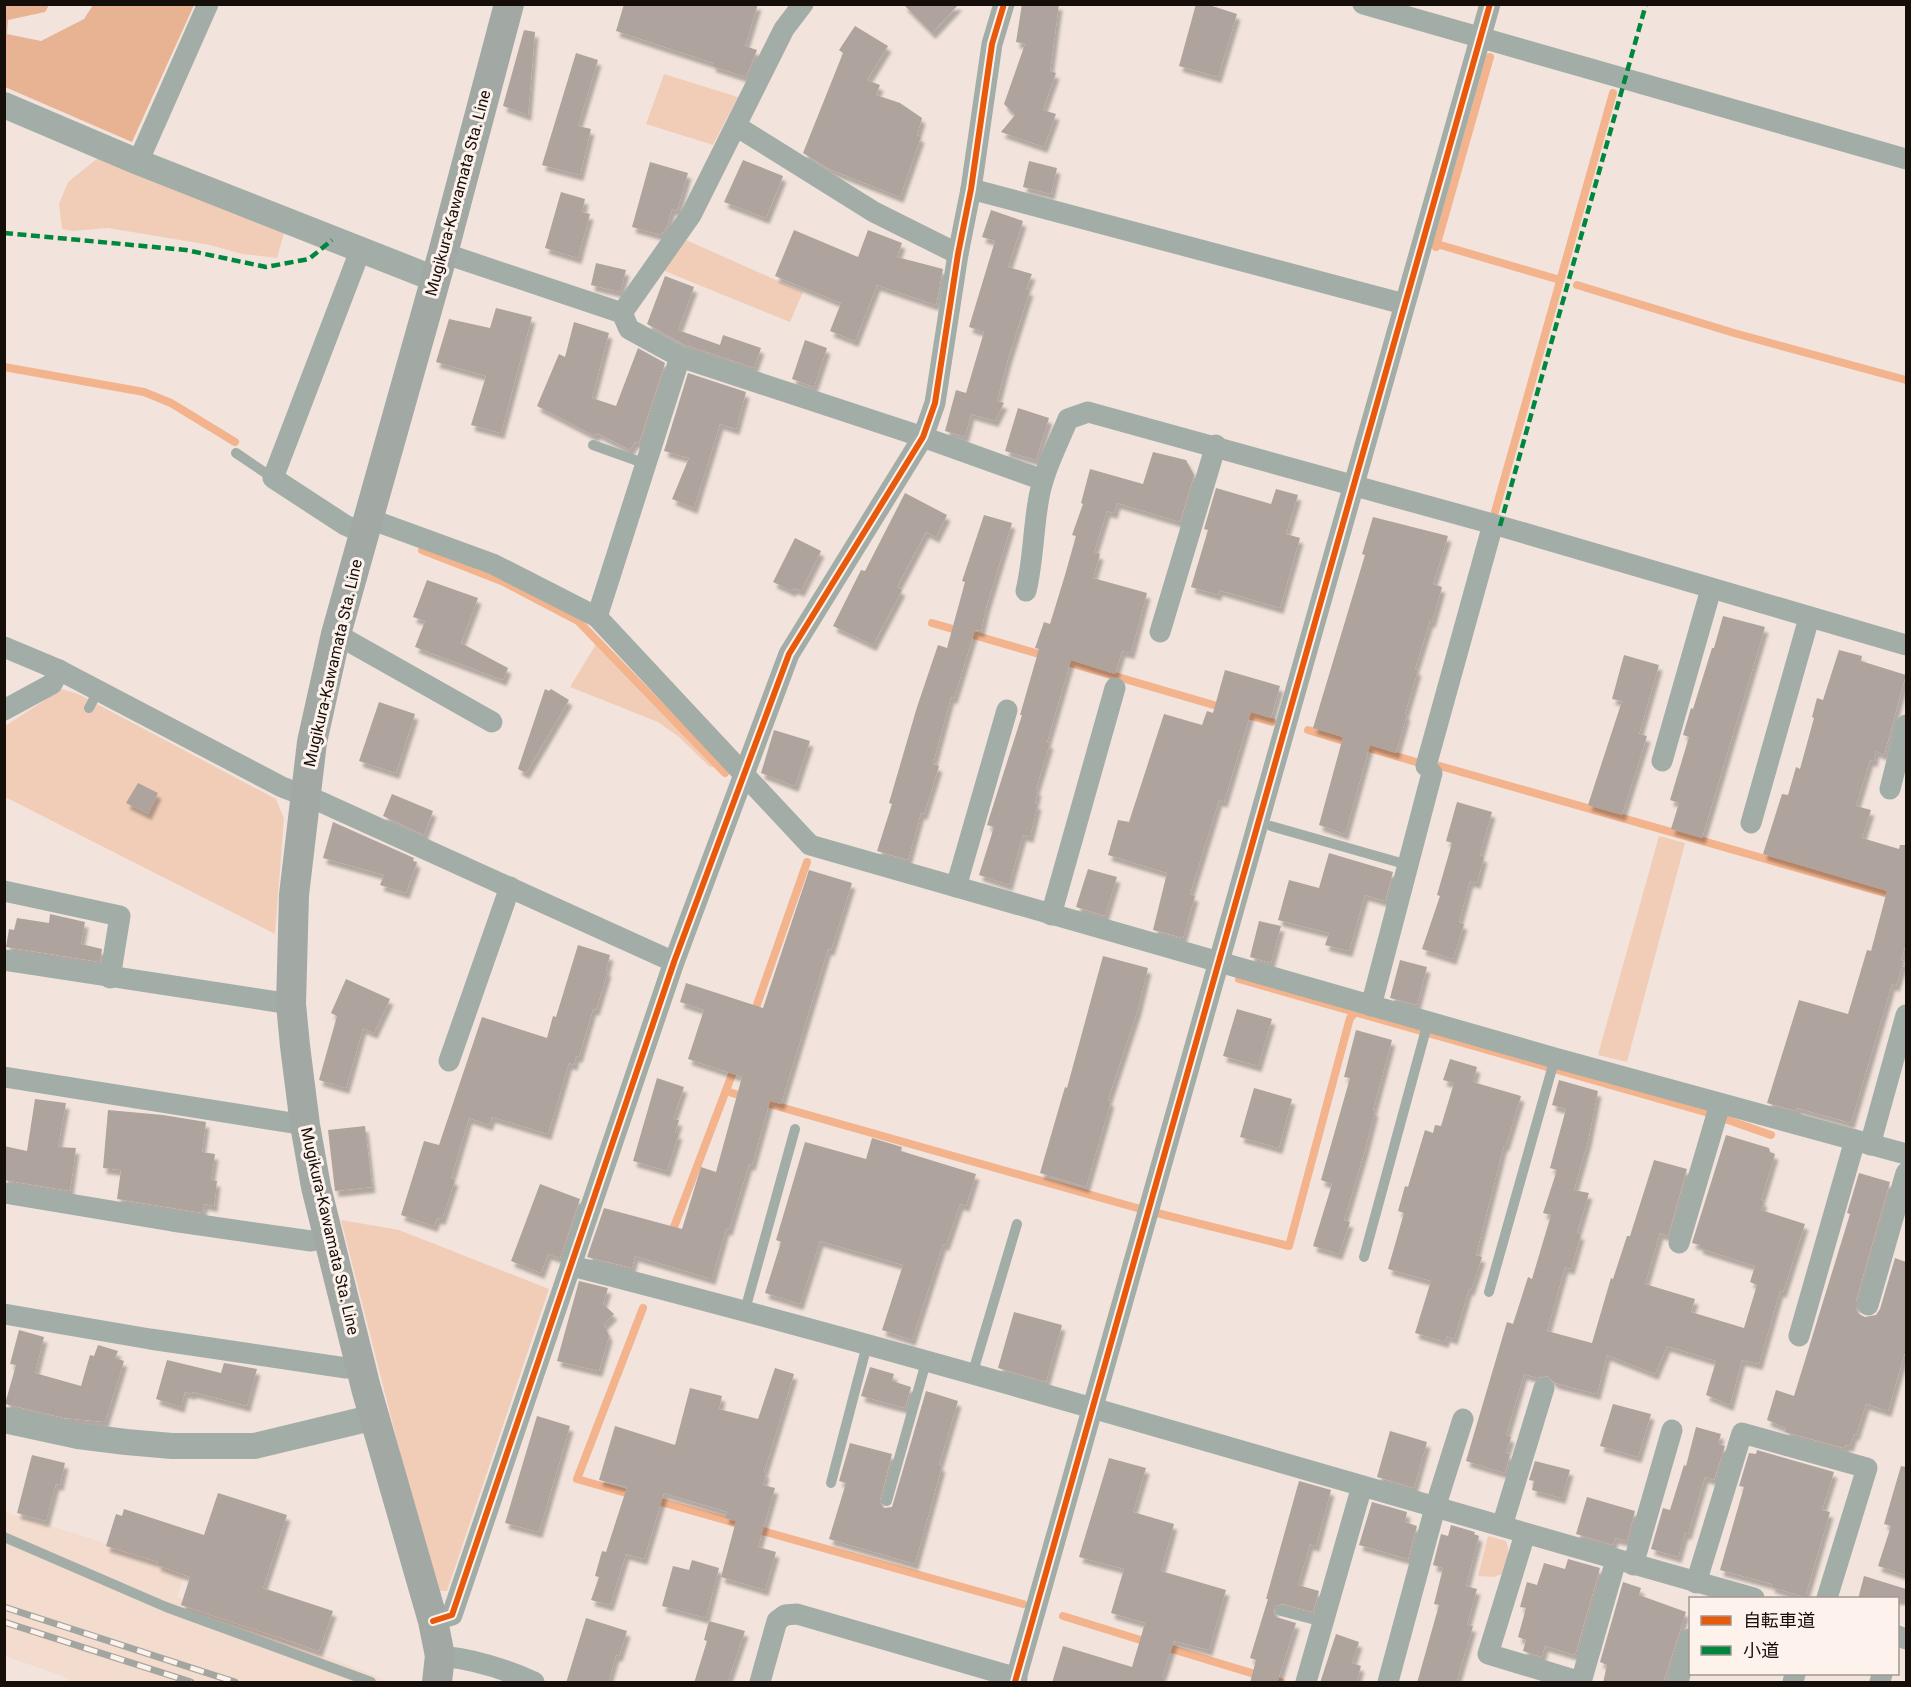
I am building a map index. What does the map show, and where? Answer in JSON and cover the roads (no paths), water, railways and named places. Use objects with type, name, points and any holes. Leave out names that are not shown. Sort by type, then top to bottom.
[{"type":"main road","name":"Mugikura-Kawamata Sta. Line","points":[[438,1669],[433,1621],[360,1363],[328,1238],[305,1125],[291,1004],[294,895],[312,742],[336,634],[439,266],[509,4]]},
{"type":"street","points":[[138,162],[208,4]]},
{"type":"street","points":[[622,313],[691,214],[784,29],[803,4]]},
{"type":"street","points":[[433,1621],[452,1615],[572,1266],[595,1174],[789,654],[923,437],[935,403],[958,254],[971,189],[992,44],[1004,4]]},
{"type":"street","points":[[1363,4],[1906,159]]},
{"type":"street","points":[[760,1683],[777,1621],[791,1614],[798,1614],[1016,1680],[1490,4]]},
{"type":"street","points":[[4,105],[138,162],[360,251],[439,266],[622,313]]},
{"type":"street","points":[[736,126],[874,212],[958,254]]},
{"type":"street","points":[[971,189],[1404,304]]},
{"type":"street","points":[[360,251],[273,478],[345,525],[365,526],[493,564],[597,617],[810,845],[885,874],[956,887],[1556,1058],[1906,1154]]},
{"type":"street","points":[[622,313],[629,329],[680,357],[923,437],[1043,480]]},
{"type":"street","points":[[597,617],[680,357]]},
{"type":"street","points":[[1026,591],[1032,569],[1038,502],[1043,480],[1068,419],[1088,412],[1354,484],[1906,645]]},
{"type":"street","points":[[1160,632],[1216,445]]},
{"type":"street","points":[[1371,1006],[1408,865],[1429,769],[1493,524]]},
{"type":"street","points":[[1662,761],[1711,589]]},
{"type":"street","points":[[1750,824],[1809,618]]},
{"type":"street","points":[[336,634],[492,722]]},
{"type":"street","points":[[4,647],[59,670],[94,699],[304,797],[321,802],[510,887],[567,920],[674,962]]},
{"type":"street","points":[[4,710],[52,684],[59,670]]},
{"type":"street","points":[[1052,915],[1114,688]]},
{"type":"street","points":[[956,887],[1007,710]]},
{"type":"street","points":[[1890,789],[1906,725]]},
{"type":"street","points":[[449,1061],[510,887]]},
{"type":"street","points":[[4,891],[120,916],[110,978]]},
{"type":"street","points":[[4,960],[291,1004]]},
{"type":"street","points":[[1799,1336],[1906,1015]]},
{"type":"street","points":[[4,1077],[305,1125]]},
{"type":"street","points":[[1679,1243],[1720,1104]]},
{"type":"street","points":[[1868,1305],[1906,1173]]},
{"type":"street","points":[[4,1193],[311,1241],[328,1238]]},
{"type":"street","points":[[572,1266],[745,1310],[1094,1408],[1502,1526],[1702,1589],[1744,1597]]},
{"type":"street","points":[[4,1314],[150,1339],[346,1368],[360,1363]]},
{"type":"street","points":[[1502,1526],[1544,1388]]},
{"type":"street","points":[[4,1419],[78,1436],[126,1442],[172,1446],[254,1446],[375,1418]]},
{"type":"street","points":[[1388,1683],[1435,1508],[1463,1419]]},
{"type":"street","points":[[1526,1534],[1488,1654],[1581,1682],[1672,1430]]},
{"type":"street","points":[[1702,1589],[1742,1433],[1867,1468],[1828,1597]]},
{"type":"street","points":[[1306,1683],[1362,1486]]},
{"type":"street","points":[[1678,1683],[1689,1643]]},
{"type":"street","points":[[438,1669],[465,1658],[534,1683]]},
{"type":"lane","points":[[593,445],[646,464]]},
{"type":"lane","points":[[236,453],[273,478]]},
{"type":"lane","points":[[1271,826],[1408,865]]},
{"type":"lane","points":[[1364,1257],[1428,1022]]},
{"type":"lane","points":[[1489,1292],[1556,1058]]},
{"type":"lane","points":[[745,1310],[795,1130]]},
{"type":"lane","points":[[972,1374],[1017,1224]]},
{"type":"lane","points":[[831,1482],[867,1345]]},
{"type":"lane","points":[[887,1501],[926,1362]]},
{"type":"lane","points":[[4,1536],[166,1607],[371,1683]]},
{"type":"lane","points":[[1281,1611],[1323,1622]]},
{"type":"waterway","points":[[1436,247],[1490,57]]},
{"type":"waterway","points":[[1495,512],[1613,93]]},
{"type":"waterway","points":[[1437,244],[1560,280]]},
{"type":"waterway","points":[[1577,285],[1734,333],[1906,380]]},
{"type":"waterway","points":[[4,367],[144,392],[171,403],[235,442]]},
{"type":"waterway","points":[[422,550],[504,582],[578,621],[725,773]]},
{"type":"waterway","points":[[932,623],[1046,656]]},
{"type":"waterway","points":[[1063,661],[1224,708]]},
{"type":"waterway","points":[[1241,713],[1272,722]]},
{"type":"waterway","points":[[1308,730],[1350,743]]},
{"type":"waterway","points":[[1362,746],[1423,764]]},
{"type":"waterway","points":[[1440,766],[1906,899]]},
{"type":"waterway","points":[[754,1013],[807,862]]},
{"type":"waterway","points":[[1239,979],[1705,1112],[1771,1135]]},
{"type":"waterway","points":[[759,1101],[1137,1208],[1289,1246],[1350,1018],[1355,1013]]},
{"type":"waterway","points":[[671,1235],[736,1064]]},
{"type":"waterway","points":[[726,1091],[745,1097]]},
{"type":"waterway","points":[[633,1495],[577,1479],[643,1308]]},
{"type":"waterway","points":[[654,1500],[743,1525]]},
{"type":"waterway","points":[[755,1529],[1023,1604]]},
{"type":"waterway","points":[[1063,1616],[1147,1642]]},
{"type":"waterway","points":[[1162,1646],[1281,1682]]},
{"type":"railway","points":[[4,1607],[235,1682]]},
{"type":"railway","points":[[4,1622],[191,1682]]}]
